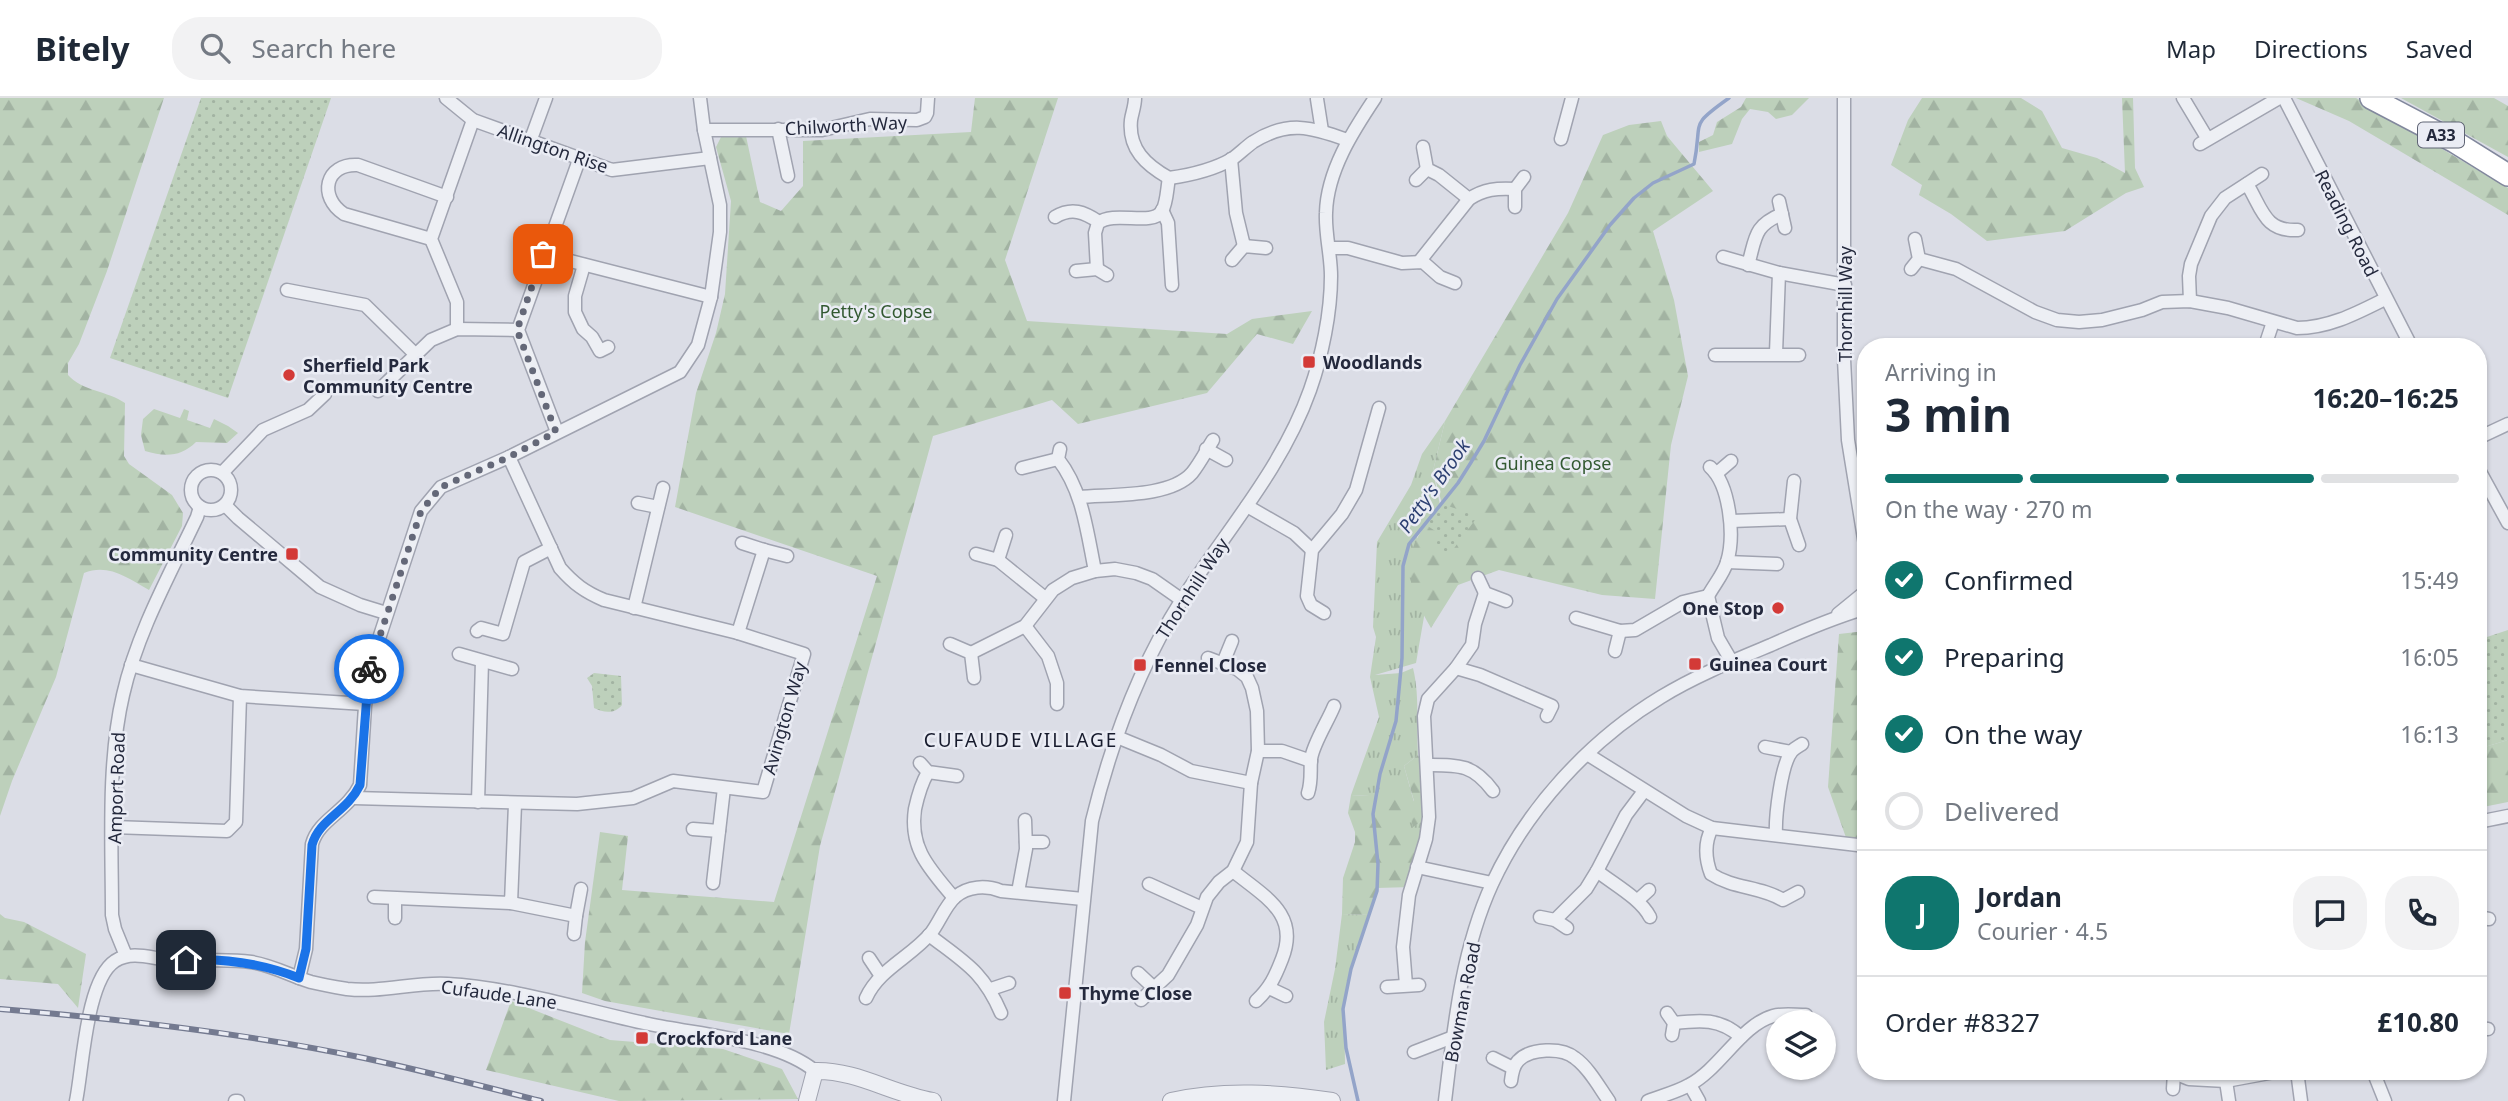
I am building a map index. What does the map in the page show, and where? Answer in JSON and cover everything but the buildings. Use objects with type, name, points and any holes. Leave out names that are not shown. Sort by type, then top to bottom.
[{"type":"highway","name":"A33","points":[[2371,98],[2455,142],[2508,174]]},
{"type":"street","name":"Allington Rise","points":[[446,98],[473,120],[612,170],[709,158]]},
{"type":"street","points":[[531,139],[546,98]]},
{"type":"street","points":[[299,978],[306,949],[312,845],[316,832],[354,799],[360,785],[367,675],[421,511],[441,487],[509,457],[680,372],[698,345],[711,297],[720,232],[720,205],[709,158],[700,98]]},
{"type":"street","name":"Chilworth Way","points":[[704,130],[822,130],[870,119],[917,120],[925,117],[929,98]]},
{"type":"street","points":[[1135,98],[1132,136],[1137,150],[1143,162],[1169,178],[1199,173],[1231,159],[1258,139],[1284,127],[1306,127],[1347,140]]},
{"type":"street","name":"Thornhill Way","points":[[1064,1101],[1092,821],[1102,778],[1135,686],[1161,634],[1289,440],[1310,389],[1326,324],[1331,278],[1326,212],[1334,176],[1347,140],[1375,98]]},
{"type":"street","points":[[1561,139],[1572,98]]},
{"type":"street","name":"Thornhill Way","points":[[1844,98],[1844,359],[1848,440],[1857,496]]},
{"type":"street","points":[[2183,98],[2203,141],[2281,98]]},
{"type":"street","name":"Reading Road","points":[[2281,98],[2407,338]]},
{"type":"street","points":[[1317,99],[1322,131]]},
{"type":"street","points":[[457,329],[457,302],[431,239],[473,120]]},
{"type":"street","points":[[778,129],[788,176]]},
{"type":"street","points":[[1423,148],[1427,169]]},
{"type":"street","points":[[1231,159],[1236,213],[1244,247]]},
{"type":"street","points":[[556,432],[517,330],[579,160]]},
{"type":"street","points":[[431,239],[344,214],[330,199],[330,178],[344,166],[358,165],[447,197]]},
{"type":"street","points":[[1416,180],[1427,169]]},
{"type":"street","points":[[1427,169],[1469,199]]},
{"type":"street","points":[[2190,301],[2189,276],[2204,229],[2225,198],[2262,174]]},
{"type":"street","points":[[1515,207],[1515,189],[1524,177]]},
{"type":"street","points":[[1076,271],[1102,272],[1094,233],[1099,222],[1116,216],[1153,218],[1162,210],[1169,178]]},
{"type":"street","points":[[2247,184],[2271,224],[2282,230],[2302,229]]},
{"type":"street","points":[[1419,262],[1469,199],[1480,192],[1495,188],[1515,189]]},
{"type":"street","points":[[1748,265],[1760,226],[1781,208],[1785,228]]},
{"type":"street","points":[[1162,210],[1168,223],[1172,285]]},
{"type":"street","points":[[1055,217],[1068,211],[1082,211],[1099,222]]},
{"type":"street","points":[[1915,239],[1915,264],[1956,269],[2035,313],[2056,320],[2102,320],[2162,302],[2190,301],[2228,308],[2297,328],[2310,328],[2330,324],[2385,299]]},
{"type":"street","points":[[1232,260],[1244,247],[1266,248]]},
{"type":"street","points":[[1330,248],[1348,248],[1402,263],[1419,262],[1428,265],[1439,282],[1455,283]]},
{"type":"street","points":[[543,254],[711,297]]},
{"type":"street","points":[[1723,257],[1779,273],[1845,285]]},
{"type":"street","points":[[584,265],[575,296],[575,312],[583,329],[592,337],[600,351],[608,347]]},
{"type":"street","points":[[1776,353],[1779,273]]},
{"type":"street","points":[[287,290],[365,305],[415,354]]},
{"type":"street","points":[[2267,338],[2273,322]]},
{"type":"street","points":[[378,391],[431,340],[457,329],[517,330]]},
{"type":"street","points":[[1715,355],[1740,359],[1776,353],[1798,355]]},
{"type":"street","points":[[222,474],[262,430],[308,410],[325,394]]},
{"type":"street","points":[[1324,613],[1311,605],[1307,596],[1312,550],[1342,514],[1356,490],[1377,435],[1379,408]]},
{"type":"street","points":[[2487,434],[2508,424]]},
{"type":"street","points":[[1079,497],[1162,490],[1181,482],[1191,473],[1210,445],[1226,460]]},
{"type":"street","points":[[1022,468],[1059,454],[1079,497],[1095,571]]},
{"type":"street","name":"Avington Way","points":[[354,799],[577,804],[633,798],[673,781],[763,792],[804,654],[586,593],[573,583],[561,568],[509,457]]},
{"type":"street","points":[[1731,461],[1714,470],[1727,500],[1731,521],[1727,562],[1708,596],[1718,638],[1732,662]]},
{"type":"street","points":[[206,470],[222,474],[230,487],[230,496],[225,505],[212,510],[200,507],[191,497],[195,478],[206,470]]},
{"type":"street","points":[[1794,481],[1790,519],[1798,545]]},
{"type":"street","points":[[2487,484],[2508,523]]},
{"type":"street","points":[[634,608],[663,488]]},
{"type":"street","points":[[638,503],[658,507]]},
{"type":"street","points":[[225,505],[238,519],[320,587],[386,613]]},
{"type":"street","points":[[1247,506],[1293,533],[1312,550]]},
{"type":"street","name":"Amport Road","points":[[126,956],[112,915],[114,750],[122,696],[152,611],[200,507]]},
{"type":"street","points":[[1731,521],[1790,519]]},
{"type":"street","points":[[998,560],[1006,535]]},
{"type":"street","points":[[742,543],[787,556]]},
{"type":"street","points":[[477,631],[481,628],[503,634],[524,562],[551,548]]},
{"type":"street","points":[[738,634],[764,550]]},
{"type":"street","points":[[976,554],[998,560],[1045,598]]},
{"type":"street","points":[[1727,562],[1777,564]]},
{"type":"street","points":[[950,644],[971,653],[1025,626],[1045,598],[1072,578],[1095,571],[1115,569],[1136,572],[1152,579],[1182,600]]},
{"type":"street","points":[[1387,987],[1412,985],[1403,947],[1409,895],[1426,839],[1429,817],[1423,716],[1428,699],[1456,668],[1472,645],[1475,624],[1485,593],[1478,578]]},
{"type":"street","points":[[1485,593],[1506,601]]},
{"type":"street","points":[[1576,618],[1620,631],[1634,630],[1683,602],[1708,596]]},
{"type":"street","name":"Bowman Road","points":[[1829,620],[1857,597]]},
{"type":"street","name":"Bowman Road","points":[[1445,1101],[1452,1037],[1469,951],[1492,883],[1521,833],[1548,796],[1587,754],[1615,729],[1662,696],[1732,662],[1829,620],[1857,611]]},
{"type":"street","points":[[1025,626],[1045,648],[1064,684],[1057,704]]},
{"type":"street","points":[[1615,651],[1620,631]]},
{"type":"street","points":[[1223,663],[1233,640]]},
{"type":"street","points":[[971,653],[974,678]]},
{"type":"street","points":[[459,654],[512,669]]},
{"type":"street","points":[[1142,1000],[1168,975],[1180,957],[1197,925],[1207,897],[1219,882],[1233,872],[1247,842],[1251,783],[1258,751],[1252,688],[1247,677],[1237,669],[1208,658]]},
{"type":"street","points":[[478,802],[482,661]]},
{"type":"street","points":[[131,666],[240,696],[365,704]]},
{"type":"street","points":[[1456,668],[1480,674],[1552,706],[1547,716]]},
{"type":"street","points":[[113,827],[227,831],[236,822],[240,696]]},
{"type":"street","points":[[1308,793],[1312,775],[1311,761],[1329,709]]},
{"type":"street","points":[[1117,737],[1191,771],[1251,783]]},
{"type":"street","points":[[1765,747],[1796,748],[1779,794],[1775,815],[1776,835]]},
{"type":"street","points":[[1258,751],[1282,751],[1311,761]]},
{"type":"street","points":[[1587,754],[1686,816],[1712,828],[1857,845]]},
{"type":"street","points":[[1427,765],[1461,765],[1485,780],[1493,791]]},
{"type":"street","points":[[954,898],[931,871],[918,850],[914,834],[924,767],[957,776]]},
{"type":"street","points":[[713,883],[724,788]]},
{"type":"street","points":[[1555,920],[1586,889],[1626,815],[1644,791]]},
{"type":"street","points":[[510,903],[515,804]]},
{"type":"street","points":[[2487,820],[2508,816]]},
{"type":"street","points":[[1018,892],[1027,842],[1025,820]]},
{"type":"street","points":[[1712,828],[1706,839],[1707,863],[1711,874],[1734,886],[1769,892],[1780,905],[1798,892]]},
{"type":"street","points":[[693,829],[719,831]]},
{"type":"street","points":[[1027,842],[1043,842]]},
{"type":"street","points":[[1417,867],[1492,883]]},
{"type":"street","points":[[1597,871],[1627,895],[1638,900],[1650,917]]},
{"type":"street","points":[[1233,872],[1278,910],[1285,918],[1287,927],[1286,949],[1269,988],[1256,1001]]},
{"type":"street","points":[[1149,884],[1202,908]]},
{"type":"street","points":[[866,998],[881,976],[929,935],[954,898],[971,889],[989,886],[1083,900]]},
{"type":"street","points":[[574,933],[581,889]]},
{"type":"street","points":[[1638,900],[1648,890]]},
{"type":"street","points":[[374,897],[510,903],[576,916]]},
{"type":"street","points":[[395,899],[395,918]]},
{"type":"street","points":[[1540,917],[1555,920],[1567,928]]},
{"type":"street","points":[[929,935],[980,974],[991,989],[1001,1016]]},
{"type":"street","points":[[76,1101],[92,1002],[107,968],[126,956]]},
{"type":"street","name":"Cufaude Lane","points":[[126,956],[252,962],[299,978],[351,989],[375,990],[446,984],[498,990],[577,1005],[647,1024],[766,1047],[800,1059],[815,1072]]},
{"type":"street","points":[[869,958],[881,976]]},
{"type":"street","points":[[1138,973],[1154,988]]},
{"type":"street","points":[[991,989],[1009,983]]},
{"type":"street","points":[[1269,988],[1286,996]]},
{"type":"street","points":[[1671,1024],[1713,1020],[1732,1029],[1741,1037]]},
{"type":"street","points":[[1648,1101],[1690,1085],[1727,1055],[1741,1037],[1766,1020]]},
{"type":"street","points":[[1414,1052],[1452,1037]]},
{"type":"street","points":[[1493,1058],[1512,1074],[1524,1055],[1555,1051],[1568,1054],[1583,1066],[1609,1101]]},
{"type":"street","points":[[807,1101],[815,1072],[835,1071],[856,1076],[910,1097],[933,1101]]},
{"type":"street","points":[[2172,1080],[2173,1089]]},
{"type":"street","points":[[2228,1101],[2233,1080]]},
{"type":"street","points":[[2298,1080],[2301,1101]]},
{"type":"street","points":[[2377,1080],[2385,1101]]},
{"type":"street","points":[[1690,1085],[1699,1101]]},
{"type":"street","points":[[1181,1100],[1260,1093],[1326,1101]]},
{"type":"green space","points":[[0,98],[164,98],[107,271],[79,344],[68,363],[68,375],[88,388],[125,403],[124,456],[129,464],[172,495],[183,513],[182,526],[149,590],[110,571],[93,570],[84,573],[56,677],[0,816]]},
{"type":"green space","points":[[201,98],[331,98],[228,398],[110,358]]},
{"type":"green space","name":"Petty's Copse","points":[[975,98],[1058,98],[1005,260],[1027,321],[1227,334],[1252,319],[1312,311],[1293,344],[1257,334],[1207,393],[1078,424],[1052,400],[933,436],[820,846],[789,1034],[605,1001],[582,993],[585,942],[600,832],[628,836],[622,890],[774,902],[877,576],[675,507],[696,393],[716,333],[725,294],[731,201],[716,147],[721,137],[746,136],[760,202],[781,211],[803,186],[803,141],[971,132]]},
{"type":"green space","points":[[1746,98],[1809,98],[1792,115],[1776,119],[1768,112],[1750,109],[1742,119],[1732,144],[1699,152],[1699,142],[1713,135],[1717,122],[1741,107]]},
{"type":"green space","points":[[1922,98],[2021,98],[2042,111],[2062,148],[2097,158],[2125,173],[2122,98],[2133,98],[2135,168],[2144,187],[2126,193],[2065,231],[1987,241],[1951,214],[1919,195],[1922,185],[1891,165],[1908,120]]},
{"type":"green space","points":[[2296,98],[2356,98],[2508,188],[2508,215],[2349,121]]},
{"type":"green space","points":[[2401,98],[2494,98],[2508,106],[2508,157]]},
{"type":"green space","name":"Guinea Copse","points":[[1661,121],[1667,136],[1713,191],[1653,231],[1674,300],[1688,376],[1671,445],[1655,599],[1602,595],[1499,570],[1458,585],[1431,628],[1415,594],[1410,559],[1419,535],[1442,504],[1433,471],[1445,421],[1568,213],[1603,135],[1629,125]]},
{"type":"green space","points":[[154,409],[180,418],[184,409],[189,411],[187,420],[210,428],[214,419],[238,433],[227,443],[196,442],[179,453],[159,454],[145,451],[141,435],[143,419]]},
{"type":"green space","points":[[1445,421],[1433,471],[1440,505],[1417,537],[1425,611],[1416,663],[1375,675],[1401,673],[1413,668],[1417,700],[1418,755],[1404,766],[1414,802],[1414,826],[1424,820],[1416,852],[1369,796],[1351,795],[1379,717],[1370,677],[1376,637],[1373,627],[1377,542],[1411,485],[1422,454]]},
{"type":"green space","points":[[1442,504],[1478,516],[1449,555],[1435,543],[1440,534],[1426,525]]},
{"type":"green space","points":[[2508,630],[2508,740],[2487,746],[2487,637]]},
{"type":"green space","points":[[1857,632],[1857,848],[1849,846],[1828,787],[1839,634]]},
{"type":"green space","points":[[594,673],[621,676],[622,705],[616,710],[609,712],[594,708],[592,686],[587,678]]},
{"type":"green space","points":[[2508,740],[2508,802],[2487,806],[2487,746]]},
{"type":"green space","points":[[1418,755],[1423,765],[1424,820],[1413,827],[1407,804],[1414,801],[1404,766]]},
{"type":"green space","points":[[1376,793],[1389,795],[1403,806],[1401,826],[1418,855],[1411,887],[1377,888],[1370,915],[1342,914],[1343,878],[1355,842],[1355,832],[1348,813],[1351,795],[1369,796]]},
{"type":"green space","points":[[0,914],[5,918],[24,922],[86,954],[78,1008],[58,984],[0,979]]},
{"type":"green space","points":[[1342,914],[1370,915],[1351,969],[1344,1001],[1345,1064],[1326,1070],[1324,1022],[1335,969]]},
{"type":"green space","points":[[511,1001],[610,1040],[723,1049],[782,1069],[798,1099],[619,1101],[486,1070]]},
{"type":"waterway","name":"Petty's Brook","points":[[1358,1101],[1346,1048],[1343,1009],[1351,969],[1377,891],[1378,864],[1373,814],[1380,774],[1396,721],[1402,658],[1403,566],[1409,544],[1470,464],[1557,299],[1610,225],[1634,198],[1653,183],[1694,164],[1702,120],[1729,98]]},
{"type":"railway","points":[[0,1009],[137,1022],[274,1041],[386,1063],[541,1101]]},
{"type":"way so far","points":[[369,669],[421,511],[441,487],[509,457],[556,432],[517,330],[543,254]]},
{"type":"place","name":"Woodlands","points":[[1309,362]]},
{"type":"place","name":"Sherfield Park Community Centre","points":[[289,375]]},
{"type":"place","name":"Community Centre","points":[[292,554]]},
{"type":"place","name":"One Stop","points":[[1778,608]]},
{"type":"place","name":"Guinea Court","points":[[1695,664]]},
{"type":"place","name":"Fennel Close","points":[[1140,665]]},
{"type":"place","name":"Thyme Close","points":[[1065,993]]},
{"type":"place","name":"Crockford Lane","points":[[642,1038]]},
{"type":"district","name":"CUFAUDE VILLAGE","points":[[1021,740]]},
{"type":"route","points":[[186,960],[252,962],[299,978],[306,949],[312,845],[316,832],[354,799],[360,785],[369,669]]}]
